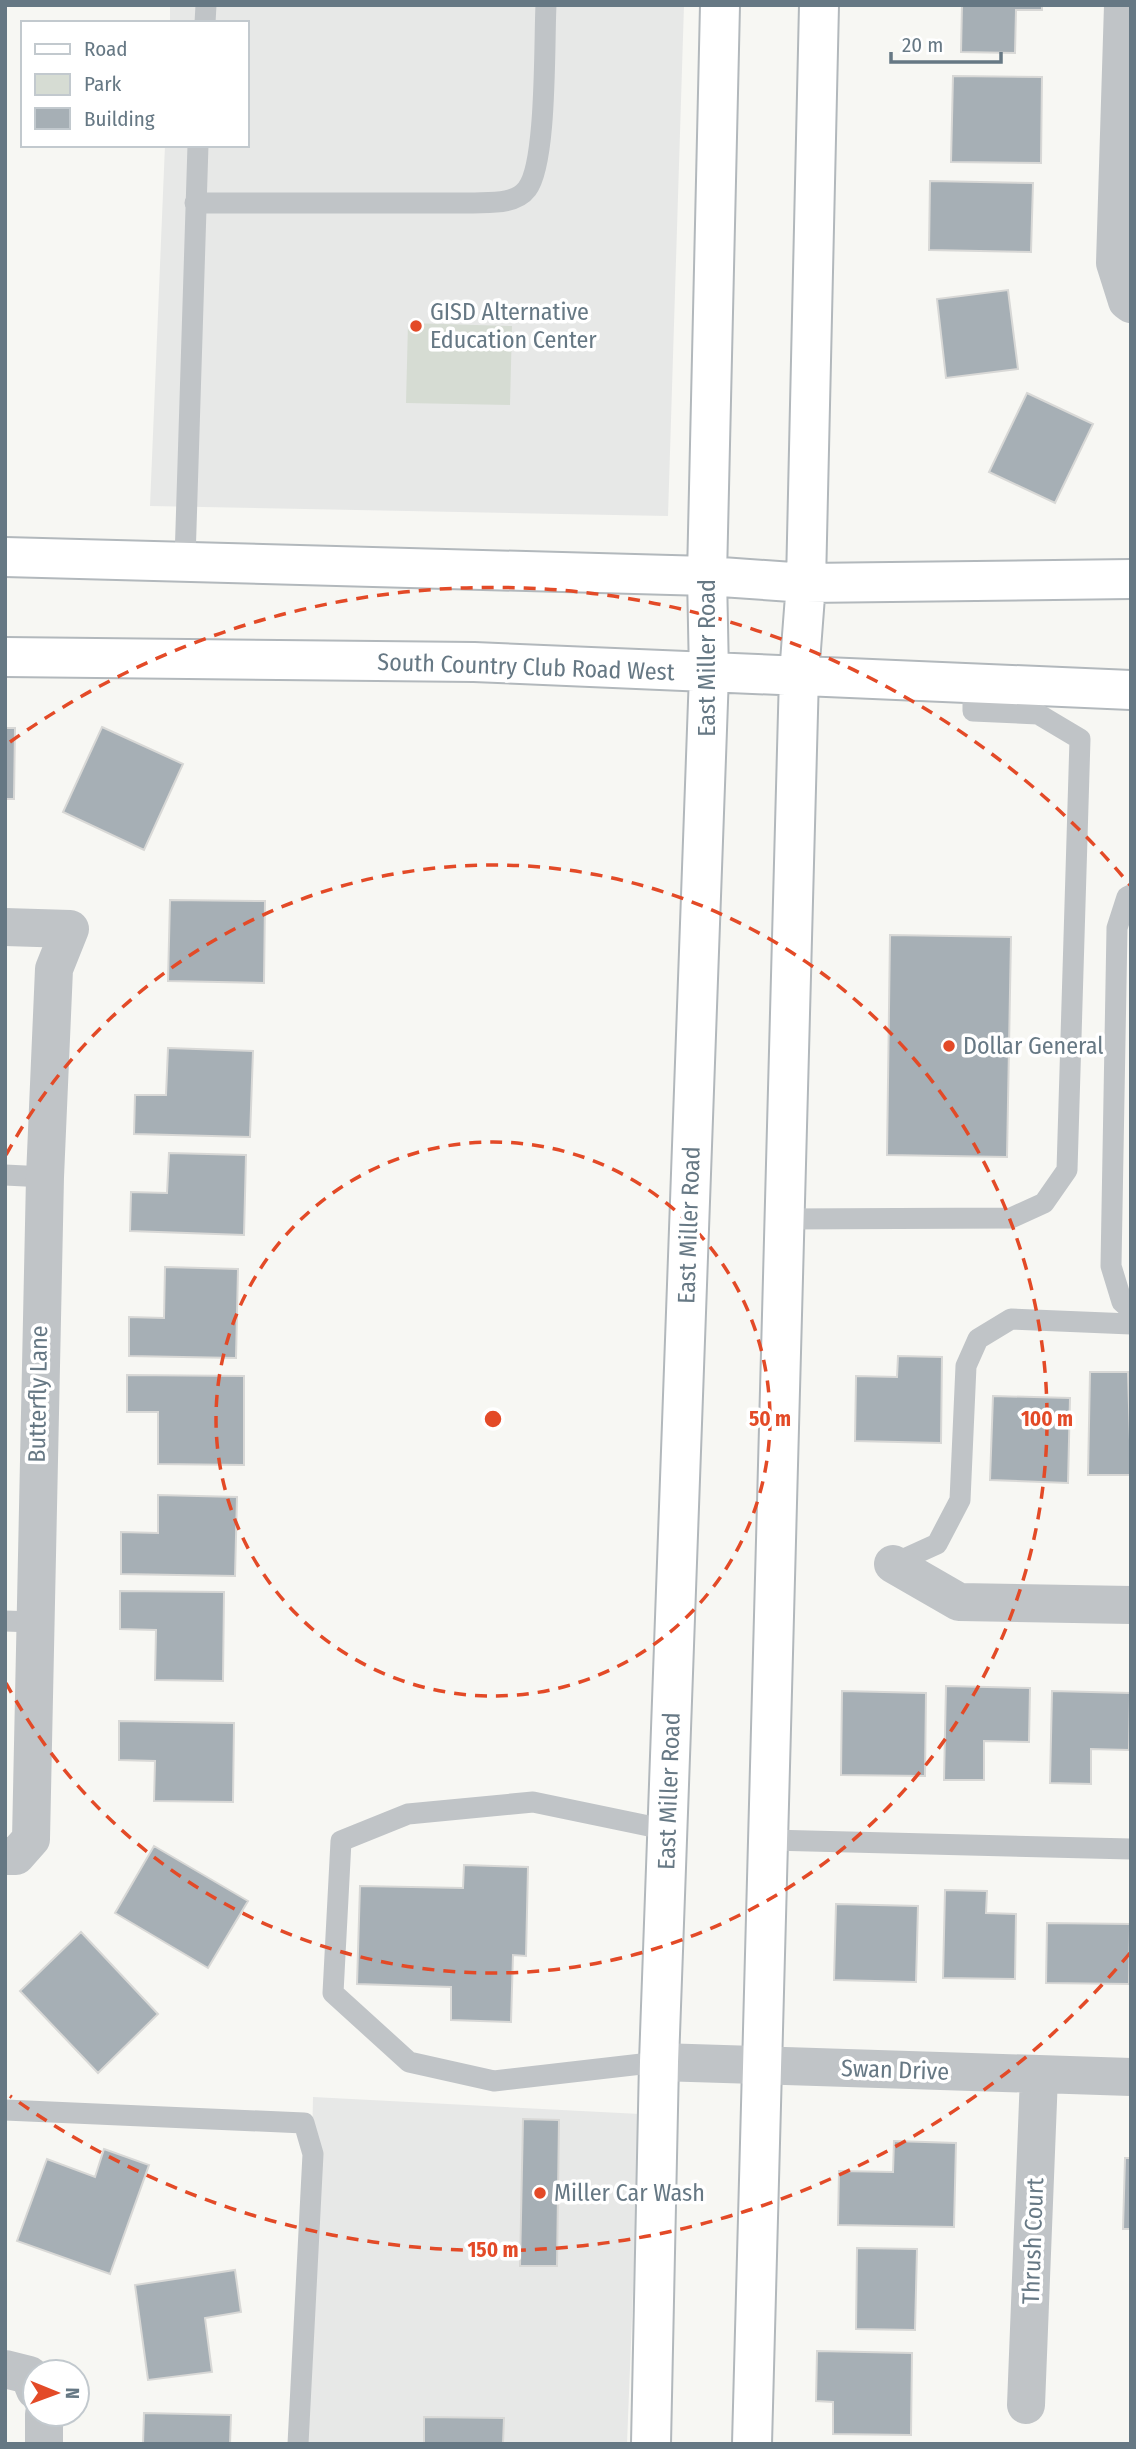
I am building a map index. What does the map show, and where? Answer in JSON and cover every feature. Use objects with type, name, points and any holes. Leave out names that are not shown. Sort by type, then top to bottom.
[{"type":"main road","name":"East Miller Road","points":[[651,2444],[659,2062],[709,674],[707,576],[720,5]]},
{"type":"main road","points":[[752,2444],[799,675],[806,583],[819,5]]},
{"type":"main road","points":[[5,557],[707,576],[806,583],[1131,579]]},
{"type":"main road","name":"South Country Club Road West","points":[[5,657],[474,662],[1131,690]]},
{"type":"street","points":[[1123,5],[1115,263],[1127,300],[1131,303]]},
{"type":"street","name":"Butterfly Lane","points":[[5,927],[71,929],[54,969],[45,1177],[21,1399],[20,1621],[31,1839],[10,1856]]},
{"type":"street","points":[[893,1564],[959,1602],[1131,1605]]},
{"type":"street","name":"Swan Drive","points":[[659,2062],[1131,2077]]},
{"type":"street","name":"Thrush Court","points":[[1026,2405],[1039,2076]]},
{"type":"lane","points":[[195,203],[483,203],[506,202],[527,191],[535,171],[540,136],[546,5]]},
{"type":"lane","points":[[185,560],[198,147]]},
{"type":"lane","points":[[785,1219],[1011,1218],[1044,1203],[1068,1170],[1080,739],[1038,714],[973,711],[973,683]]},
{"type":"lane","points":[[1131,895],[1127,897],[1116,929],[1111,1266],[1122,1302],[1131,1310]]},
{"type":"lane","points":[[5,1175],[45,1177]]},
{"type":"lane","points":[[893,1564],[937,1544],[960,1500],[966,1366],[978,1339],[1012,1319],[1131,1324]]},
{"type":"lane","points":[[659,2062],[494,2081],[409,2062],[332,1993],[341,1840],[408,1814],[533,1802],[668,1830]]},
{"type":"lane","points":[[770,1840],[1131,1849]]},
{"type":"lane","points":[[5,2110],[304,2123],[313,2154],[298,2444]]},
{"type":"shaded area","name":"GISD Alternative Education Center","points":[[170,5],[684,5],[668,516],[150,506],[165,147],[248,147],[248,21],[170,21]]},
{"type":"shaded area","points":[[313,2097],[640,2114],[627,2444],[306,2444]]},
{"type":"green space","points":[[408,323],[512,326],[510,405],[406,403]]},
{"type":"building","points":[[962,5],[1042,5],[1042,10],[1016,10],[1015,53],[961,52]]},
{"type":"building","points":[[953,76],[1042,77],[1041,163],[951,162]]},
{"type":"building","points":[[930,181],[1033,183],[1031,252],[929,250]]},
{"type":"building","points":[[1008,290],[1018,369],[946,378],[937,299]]},
{"type":"building","points":[[1027,393],[1093,424],[1055,503],[989,472]]},
{"type":"building","points":[[102,727],[183,764],[144,850],[63,812]]},
{"type":"building","points":[[5,728],[15,728],[14,799],[5,799]]},
{"type":"building","points":[[170,900],[265,901],[264,983],[168,981]]},
{"type":"building","name":"Dollar General","points":[[890,935],[1011,937],[1007,1157],[887,1155]]},
{"type":"building","points":[[168,1048],[253,1051],[250,1137],[134,1134],[135,1095],[166,1095]]},
{"type":"building","points":[[169,1153],[246,1155],[244,1235],[130,1231],[131,1192],[167,1193]]},
{"type":"building","points":[[165,1267],[238,1269],[236,1358],[129,1356],[129,1317],[164,1318]]},
{"type":"building","points":[[898,1356],[942,1357],[941,1443],[855,1441],[856,1376],[897,1377]]},
{"type":"building","points":[[1090,1372],[1128,1372],[1131,1475],[1088,1475]]},
{"type":"building","points":[[127,1375],[244,1376],[244,1465],[158,1464],[158,1412],[127,1412]]},
{"type":"building","points":[[993,1396],[1070,1398],[1068,1483],[990,1480]]},
{"type":"building","points":[[158,1495],[237,1497],[235,1576],[121,1574],[121,1532],[158,1533]]},
{"type":"building","points":[[120,1591],[224,1592],[223,1681],[155,1680],[156,1630],[120,1629]]},
{"type":"building","points":[[946,1686],[1030,1688],[1029,1742],[984,1741],[984,1780],[944,1780]]},
{"type":"building","points":[[842,1691],[926,1693],[925,1776],[841,1775]]},
{"type":"building","points":[[1052,1691],[1130,1693],[1129,1750],[1091,1749],[1091,1784],[1050,1783]]},
{"type":"building","points":[[119,1721],[234,1723],[233,1802],[154,1801],[155,1761],[119,1760]]},
{"type":"building","points":[[154,1846],[248,1901],[208,1968],[115,1913]]},
{"type":"building","points":[[464,1865],[528,1867],[526,1956],[513,1955],[511,2022],[451,2020],[451,1987],[357,1984],[360,1886],[463,1888]]},
{"type":"building","points":[[945,1890],[987,1891],[986,1913],[1016,1914],[1015,1979],[943,1978]]},
{"type":"building","points":[[836,1904],[918,1906],[916,1982],[834,1980]]},
{"type":"building","points":[[1047,1923],[1130,1924],[1129,1984],[1046,1983]]},
{"type":"building","points":[[81,1932],[158,2014],[98,2073],[20,1991]]},
{"type":"building","name":"Miller Car Wash","points":[[523,2119],[559,2120],[557,2266],[520,2266]]},
{"type":"building","points":[[894,2141],[956,2143],[954,2227],[838,2225],[839,2171],[893,2172]]},
{"type":"building","points":[[104,2149],[149,2165],[110,2274],[17,2241],[47,2159],[95,2177]]},
{"type":"building","points":[[1125,2158],[1131,2158],[1131,2229],[1123,2229]]},
{"type":"building","points":[[857,2248],[917,2249],[915,2330],[856,2329]]},
{"type":"building","points":[[235,2270],[241,2312],[205,2318],[212,2372],[148,2380],[135,2285]]},
{"type":"building","points":[[817,2351],[912,2353],[911,2435],[833,2434],[833,2402],[816,2401]]},
{"type":"building","points":[[144,2413],[231,2415],[230,2444],[143,2444]]},
{"type":"building","points":[[424,2417],[504,2418],[503,2444],[424,2444]]},
{"type":"place","name":"GISD Alternative Education Center","points":[[416,326]]},
{"type":"place","name":"Dollar General","points":[[949,1046]]},
{"type":"place","name":"Miller Car Wash","points":[[540,2193]]}]
